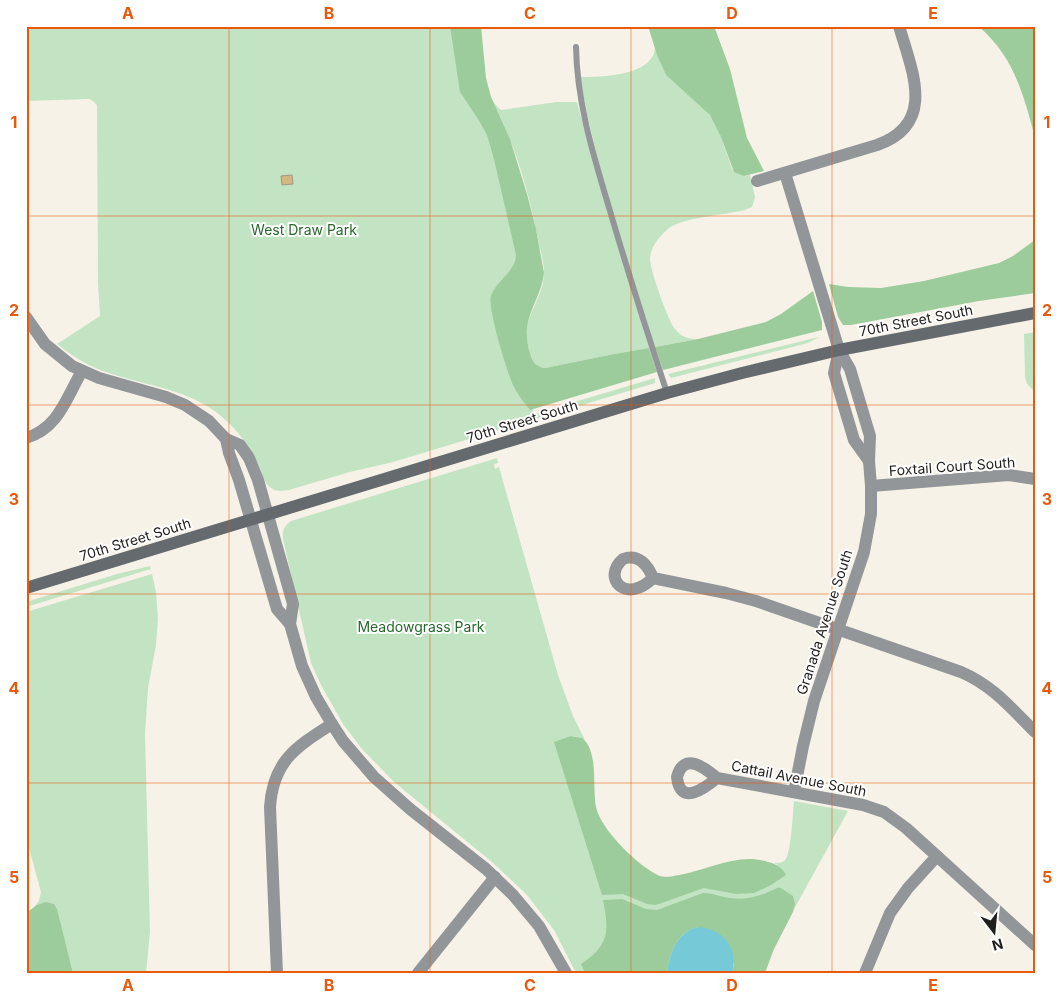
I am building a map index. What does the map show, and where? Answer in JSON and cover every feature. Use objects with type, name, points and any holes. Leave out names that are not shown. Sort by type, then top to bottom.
[{"type":"main road","name":"70th Street South","points":[[26,588],[667,393],[839,350],[1035,313]]},
{"type":"street","points":[[757,181],[883,143],[906,128],[914,112],[916,91],[899,26]]},
{"type":"street","name":"Granada Avenue South","points":[[785,173],[839,350],[834,373],[854,440],[869,461],[872,486],[871,514],[866,544],[811,711],[794,792]]},
{"type":"street","points":[[26,318],[40,338],[72,366],[105,380],[166,397],[185,405],[209,421],[226,439],[240,445],[249,458],[258,480],[268,514],[293,604],[290,624]]},
{"type":"street","points":[[26,438],[40,433],[53,422],[82,371]]},
{"type":"street","points":[[226,439],[229,453],[240,480],[277,609],[290,624],[306,676],[332,724],[354,754],[381,783],[430,826],[495,877],[513,895],[536,922],[566,973]]},
{"type":"street","name":"Foxtail Court South","points":[[872,486],[1009,475],[1035,479]]},
{"type":"street","points":[[653,578],[741,596],[977,680],[994,692],[1035,732]]},
{"type":"street","points":[[277,973],[270,807],[272,788],[280,769],[290,754],[301,744],[332,724]]},
{"type":"street","name":"Cattail Avenue South","points":[[717,778],[859,804],[879,810],[906,828],[1035,945]]},
{"type":"street","points":[[865,973],[890,913],[908,888],[937,856]]},
{"type":"street","points":[[418,973],[495,877]]},
{"type":"lane","points":[[576,47],[577,85],[585,124],[630,279],[667,393]]},
{"type":"green space","name":"West Draw Park","points":[[26,26],[468,26],[538,275],[497,287],[534,414],[655,378],[655,383],[393,462],[350,472],[289,490],[280,491],[273,489],[266,483],[259,465],[245,441],[216,412],[201,403],[170,390],[105,372],[89,365],[57,344],[100,316],[98,283],[97,105],[89,99],[26,101]]},
{"type":"green space","points":[[450,26],[481,26],[486,78],[491,97],[510,139],[536,229],[544,273],[527,330],[527,341],[533,361],[545,368],[649,348],[657,372],[530,410],[516,392],[502,354],[492,313],[491,296],[513,266],[516,255],[487,135],[460,92]]},
{"type":"green space","points":[[648,26],[714,26],[730,69],[747,138],[764,171],[744,176],[734,172],[721,137],[710,115],[666,75],[657,55]]},
{"type":"green space","points":[[978,26],[1035,26],[1035,137],[1021,91],[1009,63]]},
{"type":"green space","points":[[655,48],[666,75],[704,108],[713,119],[732,169],[744,176],[750,175],[755,197],[752,207],[737,212],[683,222],[668,229],[656,242],[650,258],[668,316],[680,334],[688,338],[698,339],[655,347],[603,180],[580,77],[612,75],[636,69],[652,57]]},
{"type":"green space","points":[[491,97],[501,110],[557,102],[577,102],[599,183],[649,348],[545,368],[539,367],[534,361],[527,340],[527,330],[543,284],[543,264],[522,173]]},
{"type":"green space","points":[[1035,240],[1035,293],[979,301],[851,325],[843,325],[838,317],[829,284],[848,287],[881,288],[924,281],[999,263],[1013,256]]},
{"type":"green space","points":[[813,291],[822,322],[822,330],[663,370],[655,347],[698,339],[766,322],[781,314]]},
{"type":"green space","points":[[1035,332],[1035,392],[1027,384],[1025,377],[1024,334]]},
{"type":"green space","points":[[819,337],[808,343],[671,378],[668,374]]},
{"type":"green space","name":"Meadowgrass Park","points":[[497,458],[498,463],[494,464],[495,469],[499,467],[558,675],[573,716],[585,740],[573,736],[598,822],[657,887],[778,865],[774,863],[784,861],[789,850],[794,801],[848,811],[759,973],[576,973],[554,930],[527,895],[492,862],[394,782],[362,749],[343,724],[321,685],[311,663],[283,539],[285,527],[291,521]]},
{"type":"green space","points":[[150,566],[151,569],[26,607],[26,602],[117,574]]},
{"type":"green space","points":[[152,574],[156,592],[158,619],[156,645],[148,688],[145,734],[150,932],[146,973],[73,973],[54,904],[40,904],[34,907],[39,901],[41,892],[26,837],[26,612]]},
{"type":"green space","points":[[571,736],[582,738],[591,751],[595,799],[599,816],[622,847],[651,871],[660,876],[670,877],[735,860],[757,859],[774,864],[781,868],[786,875],[754,893],[736,894],[704,888],[656,905],[647,904],[623,894],[602,895],[554,742]]},
{"type":"green space","points":[[779,887],[793,896],[795,904],[765,973],[732,973],[734,964],[699,927],[685,933],[680,938],[672,950],[667,973],[585,973],[581,964],[598,950],[605,936],[606,920],[603,900],[622,899],[646,909],[657,910],[703,893],[743,899],[761,895]]},
{"type":"green space","points":[[46,902],[54,904],[57,909],[73,973],[26,973],[26,913],[37,905]]},
{"type":"water","points":[[699,927],[716,932],[728,942],[733,956],[732,973],[667,973],[672,951],[680,938],[685,933]]},
{"type":"building","points":[[292,175],[293,184],[282,185],[281,176]]}]
